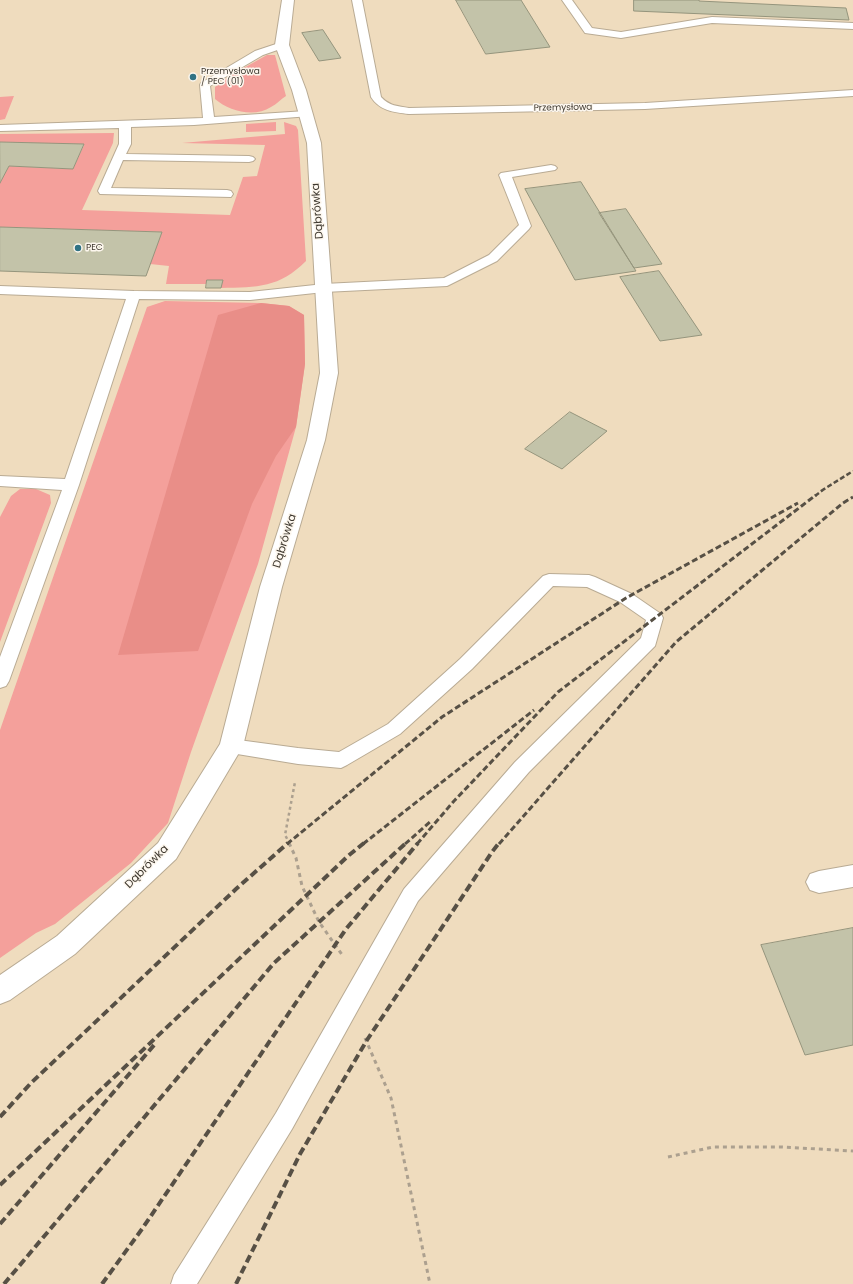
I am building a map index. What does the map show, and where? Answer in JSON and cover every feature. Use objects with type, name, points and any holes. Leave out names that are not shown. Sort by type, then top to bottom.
[{"type":"street","name":"Dąbrówka","points":[[0,991],[66,945],[166,851],[230,746],[271,587],[316,440],[329,373],[314,143],[306,114],[282,45],[288,0]]},
{"type":"street","points":[[819,882],[853,876]]},
{"type":"lane","name":"Przemysłowa","points":[[357,0],[376,97],[381,105],[392,109],[409,111],[645,106],[853,93]]},
{"type":"lane","points":[[567,0],[589,31],[621,35],[712,20],[853,26]]},
{"type":"lane","points":[[209,122],[205,85],[259,53],[282,45]]},
{"type":"lane","points":[[0,128],[209,122],[306,114]]},
{"type":"lane","points":[[125,125],[125,144],[104,191],[227,194]]},
{"type":"lane","points":[[119,157],[249,159]]},
{"type":"lane","points":[[0,290],[134,296],[250,296],[324,288],[447,282],[493,258],[525,226],[505,175],[551,168]]},
{"type":"lane","points":[[0,681],[72,485],[134,296]]},
{"type":"lane","points":[[0,481],[72,485]]},
{"type":"lane","points":[[183,1284],[284,1121],[411,895],[522,767],[649,641],[655,618],[626,598],[589,581],[550,580],[466,664],[394,730],[340,760],[298,756],[230,746]]},
{"type":"path","points":[[298,756],[295,783],[285,835],[296,858],[302,886],[319,922],[360,984]]},
{"type":"path","points":[[345,1010],[367,1040],[391,1098],[430,1284]]},
{"type":"path","points":[[668,1157],[713,1147],[782,1147],[853,1151]]},
{"type":"shaded area","points":[[0,0],[853,0],[853,1284],[0,1284]]},
{"type":"shaded area","points":[[267,55],[275,55],[286,96],[273,106],[257,112],[242,112],[234,110],[215,99],[215,87],[233,74]]},
{"type":"shaded area","points":[[14,96],[5,119],[0,120],[0,97]]},
{"type":"shaded area","points":[[276,122],[276,131],[246,132],[246,124]]},
{"type":"shaded area","points":[[284,122],[296,126],[298,130],[306,261],[296,270],[277,281],[257,286],[221,288],[222,280],[207,280],[206,284],[166,284],[169,266],[150,264],[161,232],[0,227],[0,183],[9,166],[73,169],[84,145],[0,142],[0,134],[114,133],[113,143],[82,210],[230,215],[243,177],[257,176],[265,145],[182,143],[285,134]]},
{"type":"shaded area","points":[[165,301],[261,303],[289,306],[304,315],[305,364],[296,427],[258,564],[191,752],[168,823],[131,863],[55,924],[36,933],[0,958],[0,730],[147,307]]},
{"type":"shaded area","points":[[261,303],[289,306],[304,315],[305,364],[296,427],[276,456],[252,504],[198,651],[118,655],[218,315]]},
{"type":"shaded area","points":[[20,489],[36,489],[50,495],[51,503],[0,642],[0,517],[11,496]]},
{"type":"building","points":[[456,0],[521,0],[550,47],[486,54]]},
{"type":"building","points":[[634,0],[699,0],[846,8],[849,20],[634,11]]},
{"type":"building","points":[[323,30],[341,58],[319,61],[302,33]]},
{"type":"building","points":[[0,142],[84,144],[73,169],[9,166],[0,183]]},
{"type":"building","points":[[581,182],[636,271],[575,280],[525,189]]},
{"type":"building","points":[[626,209],[662,264],[634,268],[599,213]]},
{"type":"building","name":"PEC","points":[[0,227],[162,232],[146,276],[0,271]]},
{"type":"building","points":[[659,271],[702,335],[660,341],[620,277]]},
{"type":"building","points":[[207,280],[223,280],[221,288],[206,288]]},
{"type":"building","points":[[570,412],[607,431],[562,469],[525,449]]},
{"type":"building","points":[[853,928],[853,1045],[805,1055],[761,945]]},
{"type":"railway","points":[[823,490],[853,471]]},
{"type":"railway","points":[[815,496],[823,490]]},
{"type":"railway","points":[[417,844],[454,801],[558,692],[816,495]]},
{"type":"railway","points":[[499,844],[676,642],[843,503],[853,497]]},
{"type":"railway","points":[[287,844],[442,717],[626,598],[798,503]]},
{"type":"railway","points":[[363,844],[534,710]]},
{"type":"railway","points":[[405,844],[431,821]]},
{"type":"railway","points":[[0,1117],[31,1083],[236,889],[288,843]]},
{"type":"railway","points":[[0,1185],[348,856],[364,843]]},
{"type":"railway","points":[[4,1284],[274,963],[406,843]]},
{"type":"railway","points":[[102,1284],[142,1229],[346,929],[418,843]]},
{"type":"railway","points":[[236,1284],[300,1154],[367,1040],[499,843]]},
{"type":"railway","points":[[0,1224],[155,1044]]},
{"type":"place","name":"Przemysłowa / PEC (01)","points":[[193,77]]},
{"type":"place","name":"PEC","points":[[78,248]]}]
